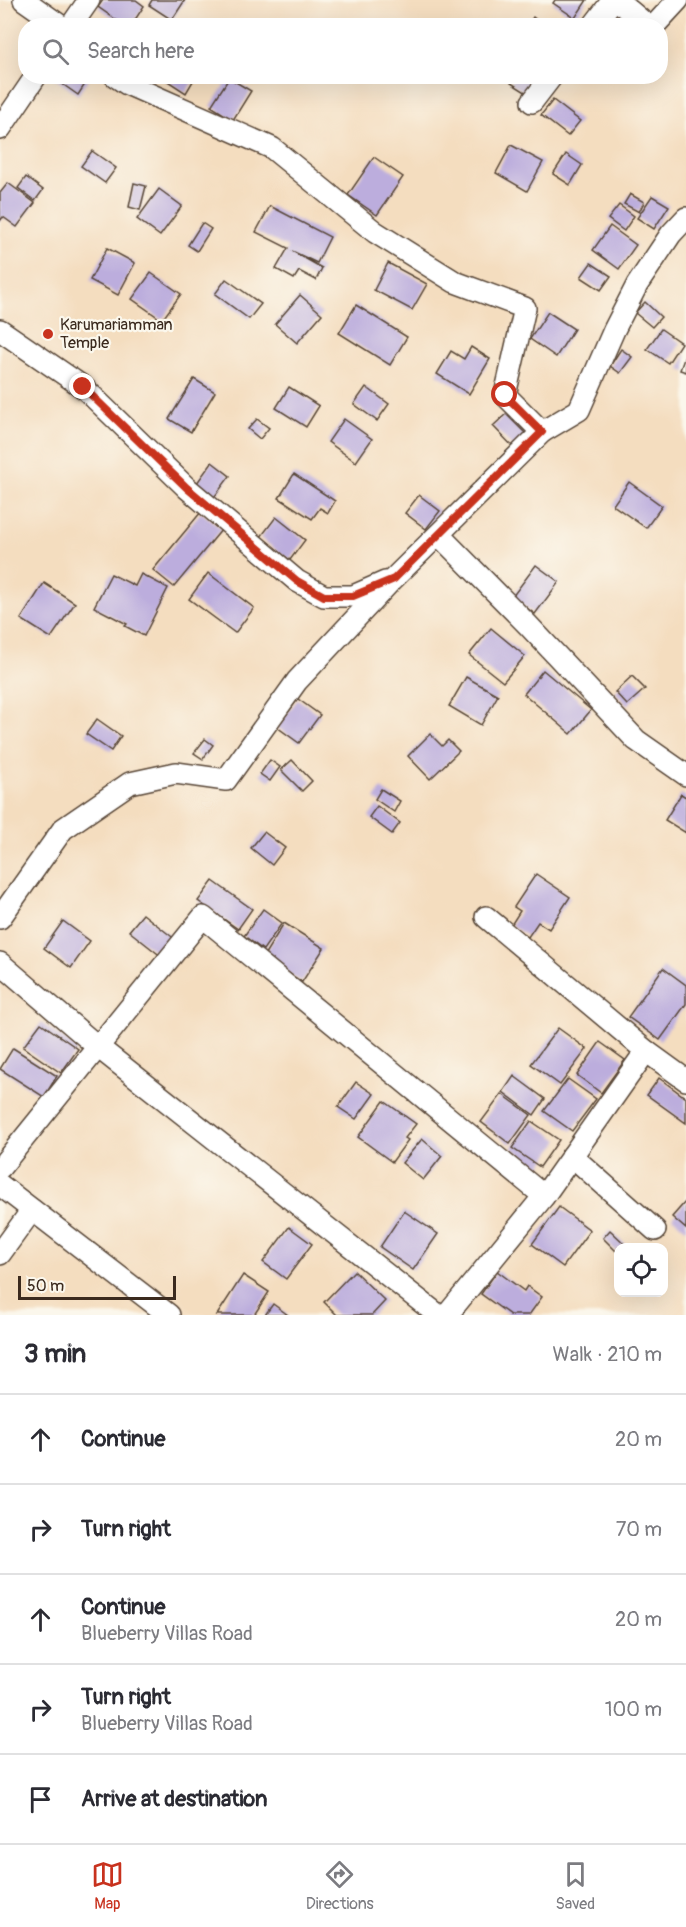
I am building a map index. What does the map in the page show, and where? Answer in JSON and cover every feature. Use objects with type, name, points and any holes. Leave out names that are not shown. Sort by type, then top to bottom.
[{"type":"street","points":[[24,0],[50,18]]},
{"type":"street","points":[[77,18],[89,0]]},
{"type":"street","points":[[600,18],[615,0],[638,18]]},
{"type":"street","points":[[661,18],[678,0]]},
{"type":"street","points":[[0,129],[31,84]]},
{"type":"street","points":[[127,84],[272,148],[375,232],[455,282],[525,308],[505,395],[542,432]]},
{"type":"street","points":[[532,102],[546,84]]},
{"type":"street","points":[[0,918],[63,829],[130,783],[176,773],[226,780],[297,681],[394,579],[542,432],[579,410],[614,330],[637,285],[671,234],[686,218]]},
{"type":"street","points":[[0,330],[83,387],[187,488],[297,581],[324,596],[353,596],[394,579]]},
{"type":"street","points":[[439,535],[636,740],[686,775]]},
{"type":"street","points":[[0,1168],[203,917],[544,1196]]},
{"type":"street","points":[[486,917],[646,1052],[686,1080]]},
{"type":"street","points":[[0,963],[98,1047],[438,1315]]},
{"type":"street","points":[[447,1315],[544,1196],[646,1052]]},
{"type":"street","points":[[572,1156],[655,1230]]},
{"type":"street","points":[[0,1185],[169,1315]]},
{"type":"street","points":[[0,1254],[32,1210]]},
{"type":"building","points":[[103,0],[136,0],[144,6],[136,18],[114,18],[98,7]]},
{"type":"building","points":[[152,0],[185,0],[173,18],[169,18],[149,5]]},
{"type":"building","points":[[555,0],[587,0],[575,18],[553,3]]},
{"type":"building","points":[[62,84],[85,84],[78,95]]},
{"type":"building","points":[[172,84],[191,84],[186,93]]},
{"type":"building","points":[[225,84],[239,84],[251,91],[233,120],[211,106]]},
{"type":"building","points":[[513,84],[537,84],[530,95]]},
{"type":"building","points":[[553,100],[580,121],[568,136],[541,115]]},
{"type":"building","points":[[511,145],[543,162],[527,191],[496,173]]},
{"type":"building","points":[[92,151],[116,168],[105,183],[81,166]]},
{"type":"building","points":[[566,154],[582,165],[570,185],[553,174]]},
{"type":"building","points":[[374,157],[403,177],[377,215],[348,195]]},
{"type":"building","points":[[26,177],[43,190],[35,201],[18,188]]},
{"type":"building","points":[[8,183],[35,203],[17,227],[3,217],[0,221],[0,193]]},
{"type":"building","points":[[134,183],[146,186],[140,210],[129,207]]},
{"type":"building","points":[[159,189],[182,206],[160,236],[137,219]]},
{"type":"building","points":[[630,194],[644,202],[639,212],[624,204]]},
{"type":"building","points":[[652,196],[669,206],[654,229],[637,218]]},
{"type":"building","points":[[619,205],[634,216],[624,231],[608,219]]},
{"type":"building","points":[[270,206],[330,237],[317,263],[292,251],[322,268],[316,280],[299,271],[294,279],[276,269],[288,248],[256,232]]},
{"type":"building","points":[[202,223],[211,229],[197,251],[188,245]]},
{"type":"building","points":[[610,226],[636,245],[619,269],[593,250]]},
{"type":"building","points":[[107,248],[135,263],[118,295],[90,280]]},
{"type":"building","points":[[388,263],[427,284],[412,310],[374,290]]},
{"type":"building","points":[[591,263],[611,276],[601,290],[581,277]]},
{"type":"building","points":[[151,273],[181,294],[162,320],[132,299]]},
{"type":"building","points":[[226,279],[261,304],[249,319],[215,294]]},
{"type":"building","points":[[300,295],[322,314],[297,343],[275,324]]},
{"type":"building","points":[[645,302],[661,317],[652,327],[635,313]]},
{"type":"building","points":[[356,305],[407,337],[390,365],[339,333]]},
{"type":"building","points":[[548,312],[574,329],[556,357],[530,339]]},
{"type":"building","points":[[661,329],[681,343],[668,363],[647,349]]},
{"type":"building","points":[[471,347],[490,359],[469,394],[437,374],[451,351],[464,359]]},
{"type":"building","points":[[621,349],[632,357],[620,373],[610,366]]},
{"type":"building","points":[[686,353],[686,372],[680,370]]},
{"type":"building","points":[[194,379],[215,392],[191,432],[169,419]]},
{"type":"building","points":[[289,387],[319,406],[306,427],[276,408]]},
{"type":"building","points":[[366,387],[389,404],[377,421],[354,404]]},
{"type":"building","points":[[506,414],[530,438],[517,451],[493,426]]},
{"type":"building","points":[[257,419],[269,428],[260,439],[248,429]]},
{"type":"building","points":[[344,419],[372,439],[356,462],[328,442]]},
{"type":"building","points":[[212,462],[230,476],[212,500],[194,487]]},
{"type":"building","points":[[294,474],[335,501],[328,513],[320,508],[312,519],[279,498]]},
{"type":"building","points":[[629,482],[662,506],[646,528],[613,505]]},
{"type":"building","points":[[419,495],[440,511],[426,529],[405,513]]},
{"type":"building","points":[[201,512],[222,529],[174,587],[153,570]]},
{"type":"building","points":[[276,517],[305,540],[290,560],[260,538]]},
{"type":"building","points":[[536,565],[559,582],[535,614],[512,597]]},
{"type":"building","points":[[208,573],[254,608],[235,633],[189,599]]},
{"type":"building","points":[[111,574],[135,586],[141,574],[168,588],[144,636],[125,626],[127,624],[94,607]]},
{"type":"building","points":[[44,583],[75,603],[51,638],[21,619]]},
{"type":"building","points":[[491,628],[525,656],[503,682],[469,655]]},
{"type":"building","points":[[543,670],[591,710],[571,734],[524,694]]},
{"type":"building","points":[[632,676],[645,689],[627,705],[615,692]]},
{"type":"building","points":[[466,677],[498,695],[481,725],[449,706]]},
{"type":"building","points":[[298,699],[320,715],[299,743],[277,727]]},
{"type":"building","points":[[97,719],[121,736],[111,751],[86,734]]},
{"type":"building","points":[[430,734],[442,746],[448,740],[459,751],[430,779],[408,756]]},
{"type":"building","points":[[205,739],[213,745],[203,759],[194,753]]},
{"type":"building","points":[[270,760],[280,767],[270,781],[260,774]]},
{"type":"building","points":[[292,760],[312,781],[302,791],[281,770]]},
{"type":"building","points":[[381,789],[400,801],[394,812],[375,799]]},
{"type":"building","points":[[681,794],[686,797],[686,833],[665,820]]},
{"type":"building","points":[[377,806],[400,823],[392,834],[369,817]]},
{"type":"building","points":[[264,832],[285,848],[272,865],[251,848]]},
{"type":"building","points":[[536,874],[570,897],[549,929],[538,922],[528,937],[511,925],[520,911],[514,907]]},
{"type":"building","points":[[213,881],[252,909],[238,929],[198,901]]},
{"type":"building","points":[[263,909],[282,923],[263,950],[244,936]]},
{"type":"building","points":[[143,914],[176,940],[162,957],[129,931]]},
{"type":"building","points":[[63,921],[90,941],[71,968],[44,948]]},
{"type":"building","points":[[284,923],[324,948],[302,982],[263,957]]},
{"type":"building","points":[[663,968],[686,985],[686,1004],[660,1040],[628,1017]]},
{"type":"building","points":[[41,1023],[78,1049],[61,1073],[23,1047]]},
{"type":"building","points":[[558,1028],[587,1049],[560,1085],[531,1064]]},
{"type":"building","points":[[600,1042],[625,1060],[601,1093],[577,1075]]},
{"type":"building","points":[[13,1048],[57,1076],[44,1097],[0,1069]]},
{"type":"building","points":[[514,1076],[545,1099],[534,1115],[503,1092]]},
{"type":"building","points":[[659,1078],[686,1098],[686,1123],[647,1095]]},
{"type":"building","points":[[568,1079],[596,1099],[572,1131],[544,1111]]},
{"type":"building","points":[[356,1082],[374,1094],[356,1119],[338,1107]]},
{"type":"building","points":[[502,1094],[531,1115],[510,1144],[481,1122]]},
{"type":"building","points":[[384,1101],[416,1124],[405,1138],[408,1140],[392,1162],[358,1137]]},
{"type":"building","points":[[531,1121],[559,1140],[540,1167],[512,1148]]},
{"type":"building","points":[[422,1139],[442,1156],[423,1180],[402,1163]]},
{"type":"building","points":[[686,1201],[686,1229],[672,1217]]},
{"type":"building","points":[[559,1207],[590,1230],[563,1267],[532,1244]]},
{"type":"building","points":[[404,1211],[438,1234],[413,1270],[380,1247]]},
{"type":"building","points":[[289,1227],[312,1244],[286,1279],[263,1262]]},
{"type":"building","points":[[610,1230],[624,1243],[614,1243],[614,1249],[603,1238]]},
{"type":"building","points":[[354,1271],[385,1301],[372,1315],[337,1315],[324,1302]]},
{"type":"building","points":[[497,1271],[524,1291],[527,1286],[542,1297],[529,1315],[510,1315],[481,1294]]},
{"type":"building","points":[[243,1275],[269,1292],[254,1315],[217,1315]]},
{"type":"building","points":[[273,1304],[288,1315],[265,1315]]},
{"type":"place","name":"Karumariamman Temple","points":[[48,334]]},
{"type":"route","points":[[83,387],[187,488],[297,581],[324,596],[353,596],[394,579],[542,432],[505,395]]}]
